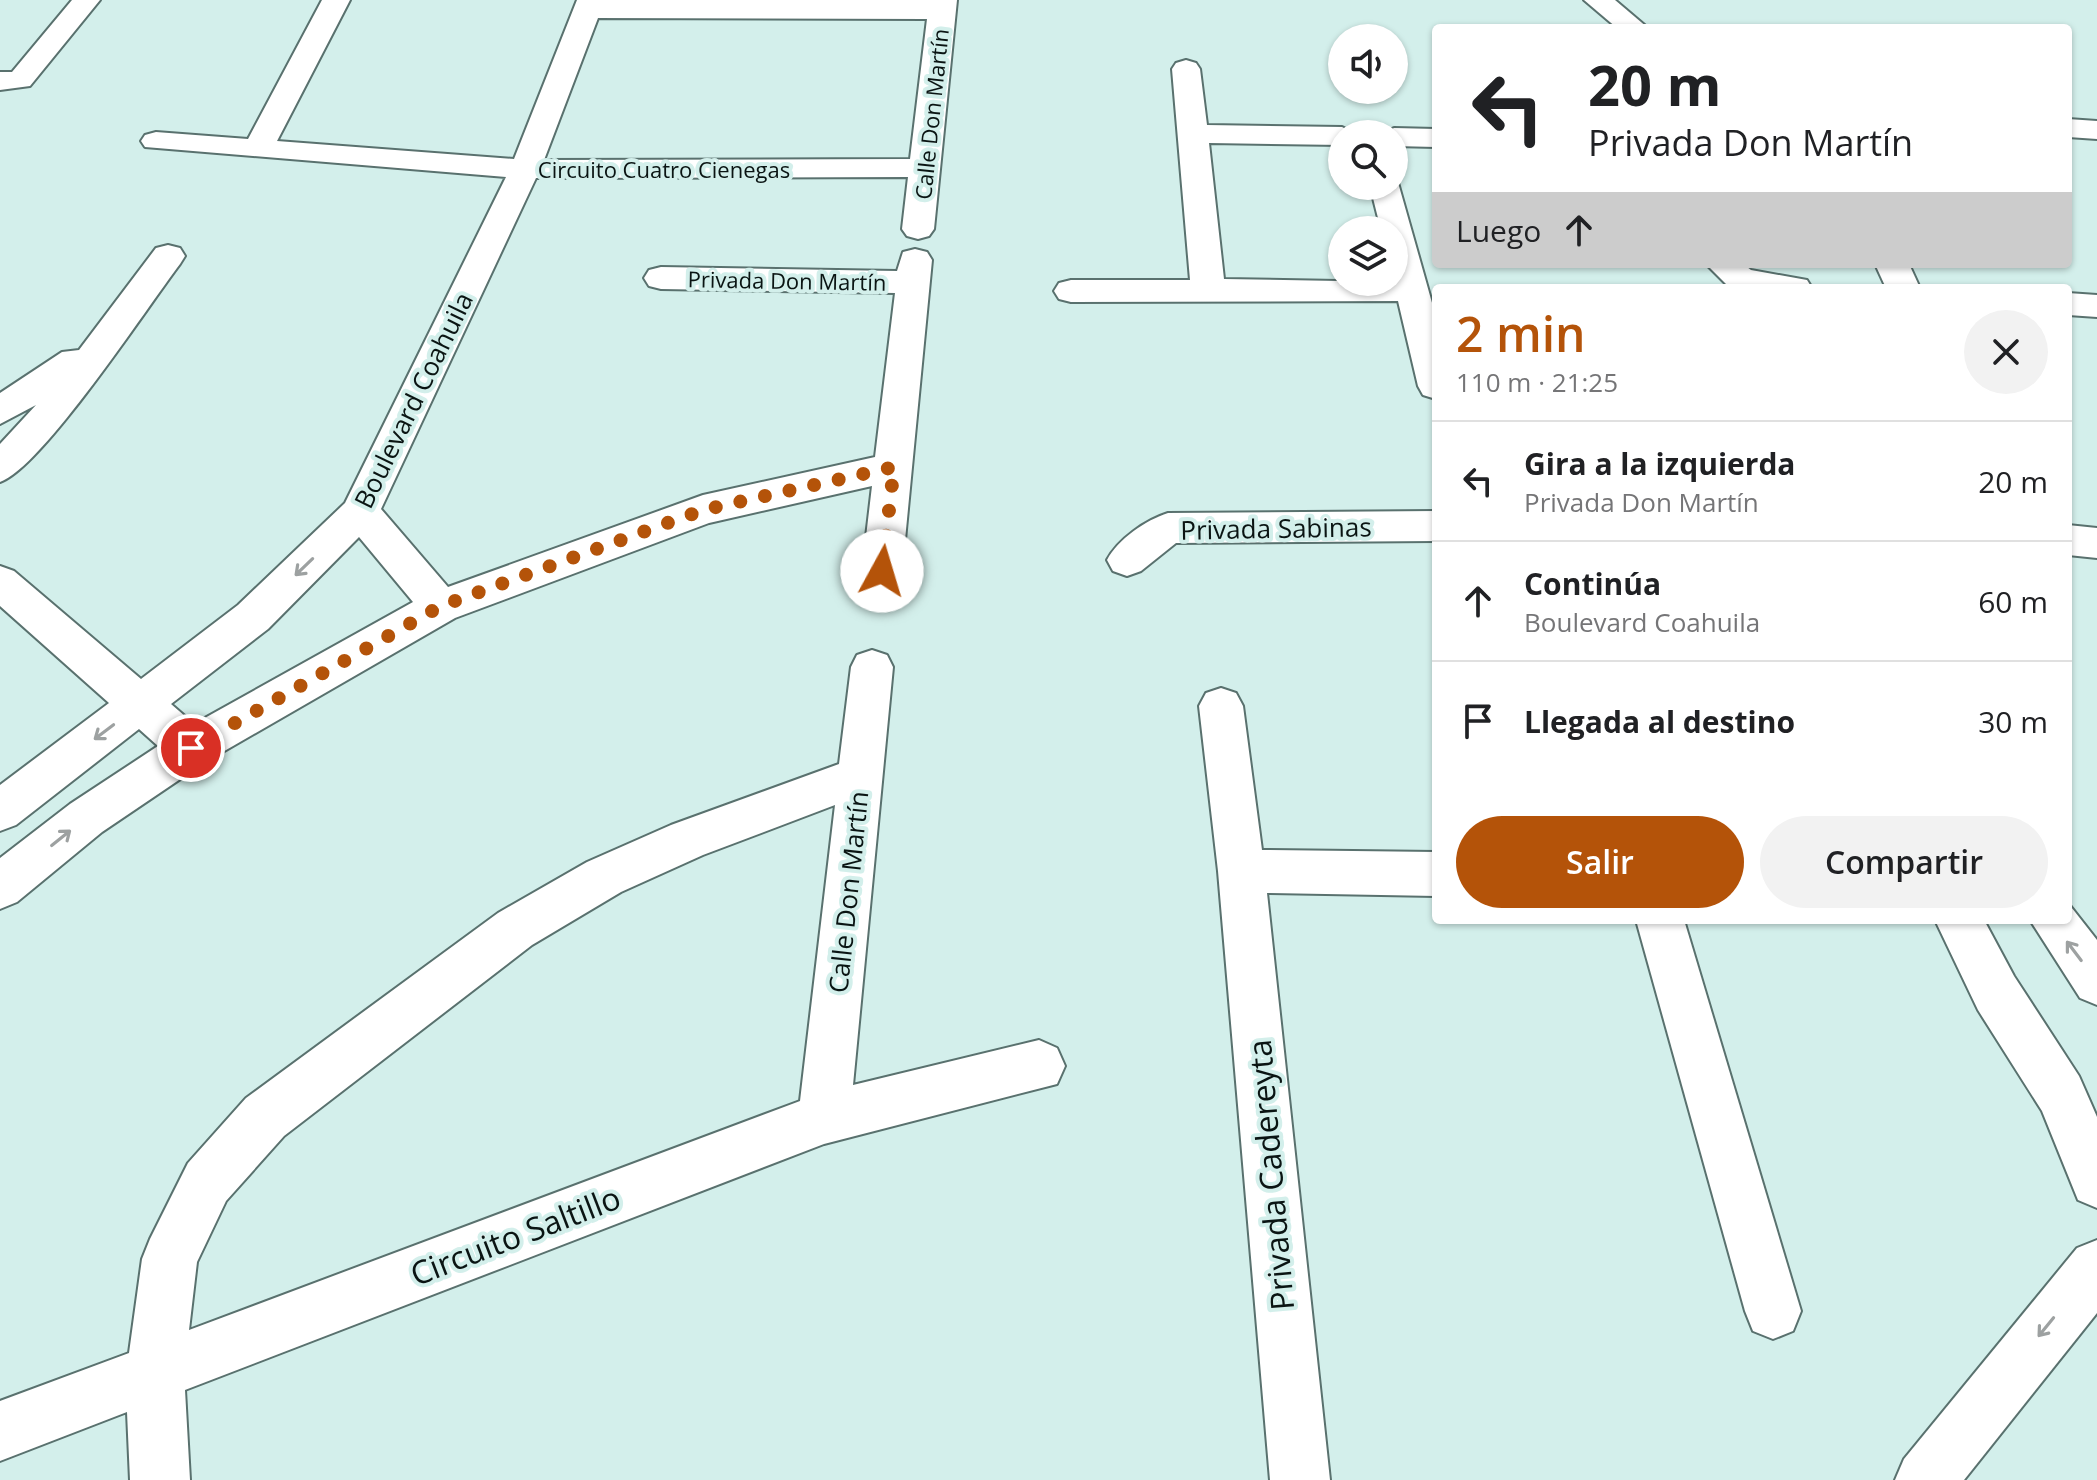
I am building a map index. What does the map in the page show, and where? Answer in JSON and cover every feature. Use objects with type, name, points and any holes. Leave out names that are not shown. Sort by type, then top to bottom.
[{"type":"street","points":[[0,105],[10,80],[86,0]]},
{"type":"street","points":[[258,149],[336,0]]},
{"type":"street","points":[[1598,0],[1629,24]]},
{"type":"street","name":"Circuito Cuatro Cienegas","points":[[925,168],[525,169],[589,5],[942,5]]},
{"type":"street","name":"Calle Don Martín","points":[[882,571],[942,5]]},
{"type":"street","points":[[1186,69],[1208,291]]},
{"type":"street","points":[[2072,128],[2097,130]]},
{"type":"street","points":[[1192,134],[1328,136]]},
{"type":"street","points":[[1408,137],[1432,138]]},
{"type":"street","points":[[156,141],[525,169]]},
{"type":"street","name":"Boulevard Coahuila","points":[[0,811],[253,617],[360,512],[525,169]]},
{"type":"street","points":[[1390,200],[1432,370]]},
{"type":"street","points":[[0,468],[69,391],[100,344],[168,256]]},
{"type":"street","name":"Privada Don Martín","points":[[661,278],[915,257]]},
{"type":"street","points":[[1728,268],[1741,280],[1768,284]]},
{"type":"street","points":[[1071,291],[1412,290]]},
{"type":"street","points":[[2072,304],[2097,306]]},
{"type":"street","points":[[0,411],[100,344]]},
{"type":"street","points":[[0,887],[86,818],[191,748],[441,606],[703,510],[894,467]]},
{"type":"street","points":[[360,512],[441,606]]},
{"type":"street","name":"Privada Sabinas","points":[[1127,560],[1168,528],[1432,526]]},
{"type":"street","points":[[2072,540],[2097,543]]},
{"type":"street","points":[[0,582],[191,748]]},
{"type":"street","name":"Calle Don Martín","points":[[824,1118],[872,667]]},
{"type":"street","name":"Privada Cadereyta","points":[[1221,706],[1241,871],[1300,1480]]},
{"type":"street","points":[[160,1480],[155,1372],[170,1259],[207,1182],[265,1117],[515,929],[604,877],[687,840],[860,776]]},
{"type":"street","points":[[1241,871],[1432,874]]},
{"type":"street","points":[[1661,924],[1773,1311]]},
{"type":"street","points":[[1961,924],[1996,993],[2079,1086],[2097,1181]]},
{"type":"street","points":[[2057,924],[2097,981]]},
{"type":"street","name":"Circuito Saltillo","points":[[0,1431],[824,1118],[1039,1066]]},
{"type":"street","points":[[1925,1480],[2097,1268]]},
{"type":"route","points":[[191,748],[441,606],[703,510],[894,467],[882,571]]}]
